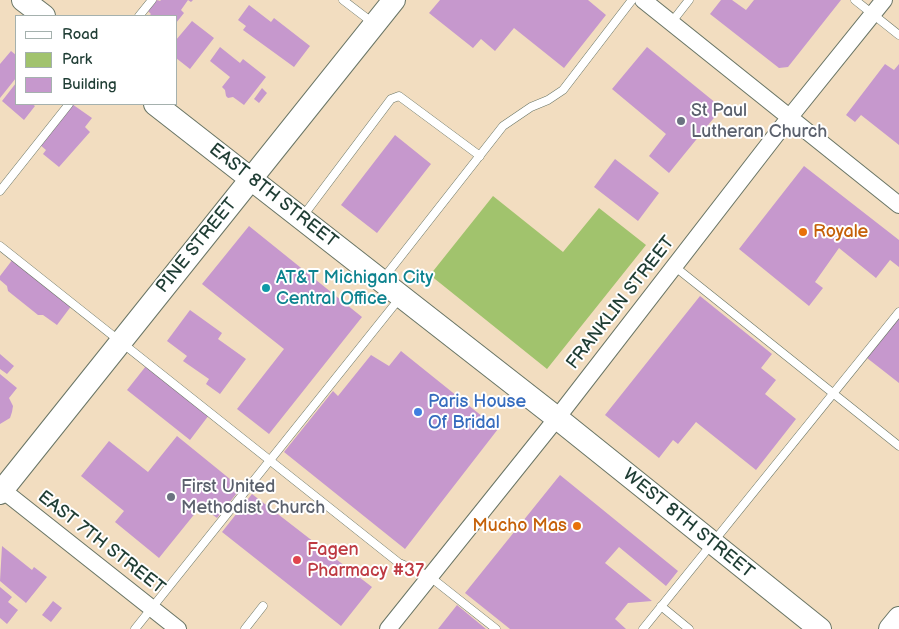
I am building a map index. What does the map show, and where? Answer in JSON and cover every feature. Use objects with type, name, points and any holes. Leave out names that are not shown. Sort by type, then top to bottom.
[{"type":"street","points":[[23,0],[43,15]]},
{"type":"street","name":"PINE STREET","points":[[1,490],[394,0]]},
{"type":"street","points":[[643,0],[899,205]]},
{"type":"street","name":"FRANKLIN STREET","points":[[388,629],[556,418],[788,118],[884,0]]},
{"type":"street","name":"EAST 8TH STREET","points":[[156,105],[556,418]]},
{"type":"street","name":"WEST 8TH STREET","points":[[556,418],[820,629]]},
{"type":"street","name":"EAST 7TH STREET","points":[[1,490],[178,629]]},
{"type":"street","points":[[890,629],[899,618]]},
{"type":"lane","points":[[140,15],[152,0]]},
{"type":"lane","points":[[343,0],[374,24]]},
{"type":"lane","points":[[381,281],[512,118],[563,90],[632,0]]},
{"type":"lane","points":[[671,23],[689,0]]},
{"type":"lane","points":[[855,0],[899,35]]},
{"type":"lane","points":[[301,218],[391,99],[400,96],[480,156]]},
{"type":"lane","points":[[0,191],[68,105]]},
{"type":"lane","points":[[0,246],[399,563],[429,576],[496,629]]},
{"type":"lane","points":[[674,266],[899,446]]},
{"type":"lane","points":[[135,629],[401,297]]},
{"type":"lane","points":[[643,629],[899,312]]},
{"type":"lane","points":[[246,629],[263,606]]},
{"type":"lane","points":[[661,606],[689,629]]},
{"type":"green space","points":[[493,196],[563,252],[599,208],[646,245],[547,369],[430,275]]},
{"type":"building","points":[[157,0],[188,0],[181,10],[184,13],[178,20],[178,15],[150,15],[148,11]]},
{"type":"building","points":[[440,0],[588,0],[606,15],[564,68],[514,28],[495,51],[481,39],[473,48],[429,13]]},
{"type":"building","points":[[721,0],[732,0],[746,10],[754,0],[841,0],[788,67],[779,68],[710,14]]},
{"type":"building","points":[[249,5],[271,22],[274,18],[310,46],[294,67],[243,30],[246,26],[238,20]]},
{"type":"building","points":[[192,21],[214,38],[190,69],[178,60],[178,38]]},
{"type":"building","points":[[220,47],[240,63],[243,59],[266,77],[244,105],[233,97],[228,98],[226,96],[225,90],[222,87],[230,77],[210,61]]},
{"type":"building","name":"St Paul Lutheran Church","points":[[647,47],[722,108],[669,173],[649,156],[666,134],[612,89]]},
{"type":"building","points":[[11,51],[15,54],[15,79],[0,98],[0,64]]},
{"type":"building","points":[[885,64],[894,70],[899,64],[899,145],[861,115],[855,122],[846,115]]},
{"type":"building","points":[[15,84],[15,105],[35,106],[24,120],[2,101]]},
{"type":"building","points":[[262,88],[267,93],[259,103],[254,99]]},
{"type":"building","points":[[71,105],[92,118],[85,127],[90,132],[59,167],[43,154],[46,150],[39,144]]},
{"type":"building","points":[[395,135],[431,164],[377,233],[341,205]]},
{"type":"building","points":[[615,159],[659,193],[638,221],[594,187]]},
{"type":"building","points":[[804,166],[899,240],[899,267],[890,260],[876,278],[839,248],[815,282],[823,288],[809,306],[739,249]]},
{"type":"building","points":[[249,226],[362,317],[269,434],[237,409],[284,349],[202,284]]},
{"type":"building","points":[[13,259],[72,305],[57,325],[43,315],[38,315],[8,291],[7,286],[0,280],[0,276]]},
{"type":"building","points":[[700,296],[772,354],[761,368],[776,380],[765,394],[796,419],[756,470],[696,422],[678,444],[673,440],[659,458],[605,415]]},
{"type":"building","points":[[190,310],[222,333],[218,339],[246,359],[220,394],[206,384],[209,379],[183,361],[187,356],[167,341]]},
{"type":"building","points":[[899,317],[899,383],[867,358]]},
{"type":"building","points":[[401,351],[498,429],[405,549],[284,452],[333,391],[338,396],[371,355],[389,366]]},
{"type":"building","points":[[0,354],[14,366],[7,374],[0,369]]},
{"type":"building","points":[[146,366],[209,415],[190,440],[127,390]]},
{"type":"building","points":[[0,374],[17,388],[9,398],[13,406],[10,418],[0,424]]},
{"type":"building","name":"First United Methodist Church","points":[[177,436],[241,488],[217,518],[201,506],[159,558],[115,522],[124,511],[81,476],[109,441],[148,472]]},
{"type":"building","points":[[560,475],[678,571],[666,586],[619,547],[605,563],[652,601],[628,603],[615,619],[626,629],[510,629],[465,593]]},
{"type":"building","name":"Fagen Pharmacy #37","points":[[252,494],[372,587],[341,626],[222,532]]},
{"type":"building","points":[[2,546],[32,570],[34,567],[47,577],[26,603],[0,581]]},
{"type":"building","points":[[0,587],[12,597],[8,602],[18,610],[7,624],[0,618]]},
{"type":"building","points":[[53,601],[62,608],[51,622],[42,615]]},
{"type":"building","points":[[457,605],[486,629],[438,629]]},
{"type":"place","name":"St Paul Lutheran Church","points":[[681,121]]},
{"type":"place","name":"Royale","points":[[803,232]]},
{"type":"place","name":"AT&T Michigan City Central Office","points":[[266,288]]},
{"type":"place","name":"Paris House Of Bridal","points":[[418,412]]},
{"type":"place","name":"First United Methodist Church","points":[[171,497]]},
{"type":"place","name":"Mucho Mas","points":[[577,526]]},
{"type":"place","name":"Fagen Pharmacy #37","points":[[297,560]]}]
